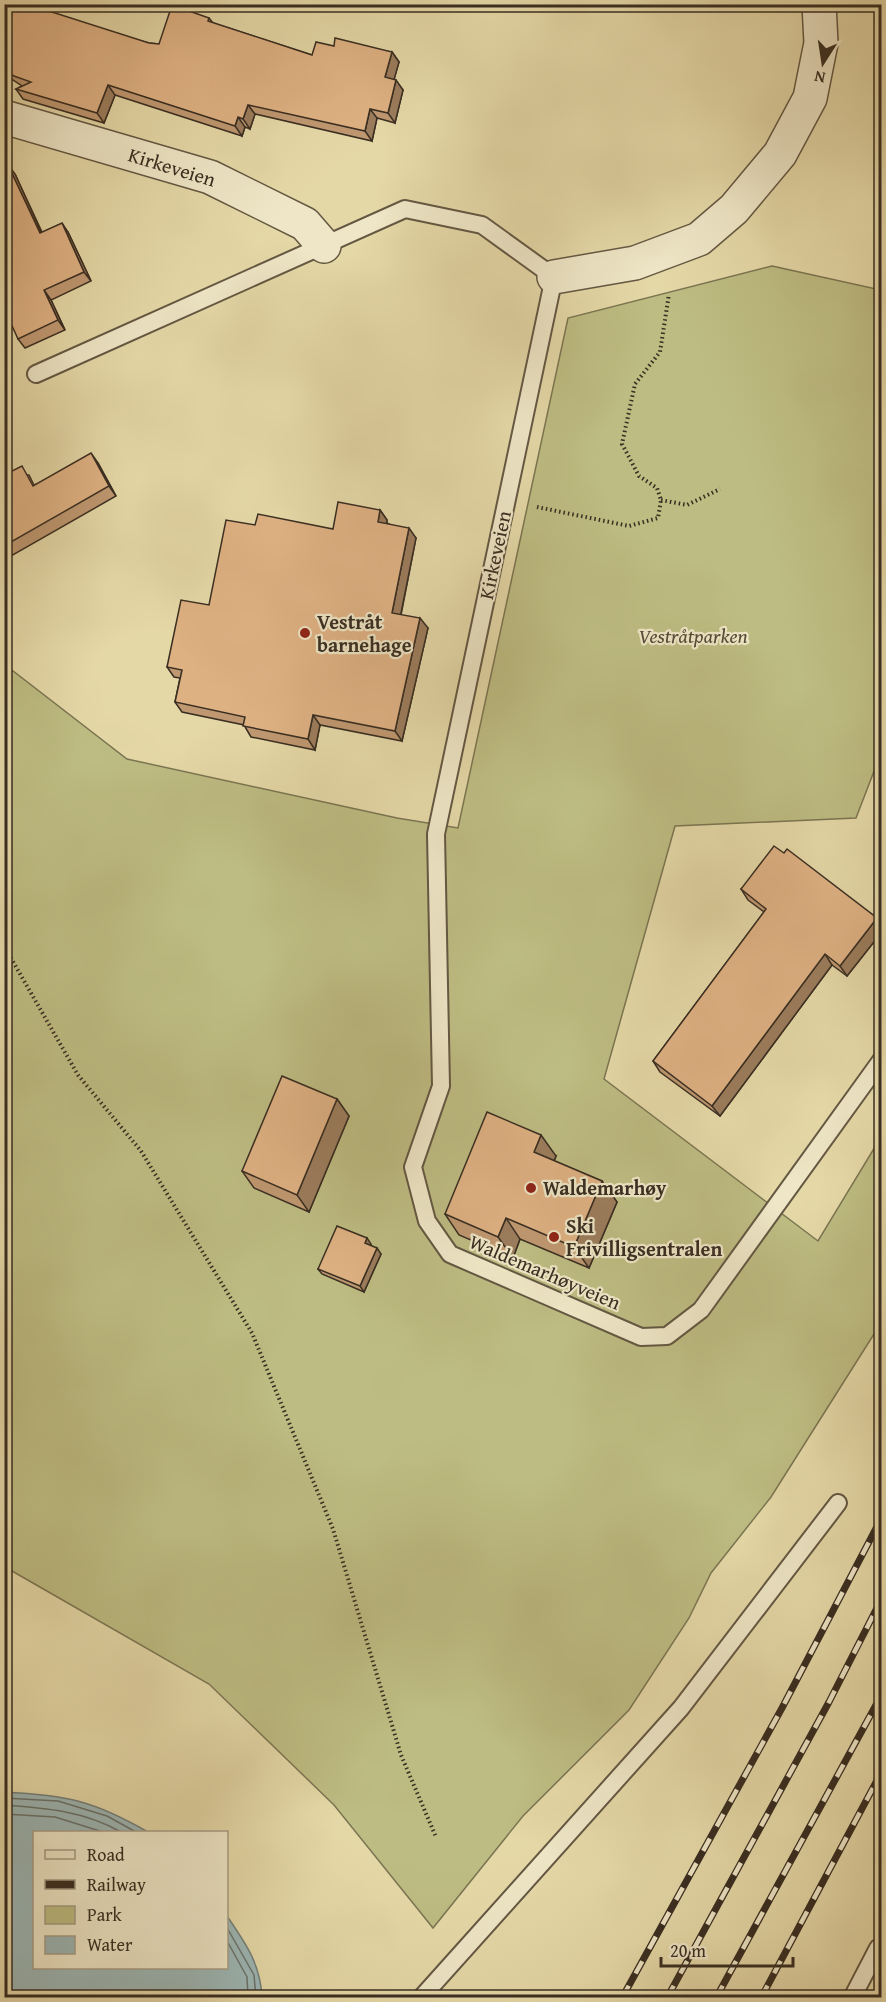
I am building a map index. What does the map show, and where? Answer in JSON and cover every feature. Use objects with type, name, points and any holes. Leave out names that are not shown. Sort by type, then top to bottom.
[{"type":"street","points":[[554,277],[635,263],[662,253],[699,239],[734,209],[780,154],[810,98],[818,71],[821,43],[819,4]]},
{"type":"street","name":"Kirkeveien","points":[[4,117],[210,177],[305,224],[324,246]]},
{"type":"lane","points":[[36,375],[405,209],[482,225],[554,277]]},
{"type":"lane","name":"Kirkeveien","points":[[436,834],[554,277]]},
{"type":"lane","name":"Waldemarhøyveien","points":[[436,834],[441,1086],[413,1167],[427,1221],[450,1254],[641,1336],[667,1336],[701,1310],[882,1059]]},
{"type":"lane","points":[[421,1998],[681,1708],[838,1503]]},
{"type":"lane","points":[[852,1998],[878,1948]]},
{"type":"path","points":[[507,501],[629,526],[658,518],[661,500],[657,488],[639,476],[622,444],[635,384],[660,352],[670,283],[662,253]]},
{"type":"path","points":[[661,500],[687,505],[720,489]]},
{"type":"path","points":[[4,946],[78,1075],[141,1151],[252,1333],[333,1529],[401,1755],[436,1837]]},
{"type":"green space","name":"Vestråtparken","points":[[772,266],[881,290],[881,753],[856,818],[675,826],[604,1079],[818,1241],[881,1137],[881,1323],[771,1497],[711,1573],[689,1618],[629,1710],[523,1816],[433,1928],[334,1805],[209,1684],[5,1567],[4,664],[127,759],[397,818],[458,828],[568,318]]},
{"type":"water","points":[[4,1792],[45,1795],[79,1802],[112,1813],[146,1831],[33,1831],[33,1969],[228,1969],[228,1918],[255,1964],[262,1997],[5,1997]]},
{"type":"building","points":[[4,4],[27,4],[149,43],[159,44],[172,5],[209,18],[208,21],[312,55],[316,42],[334,46],[335,38],[392,52],[385,77],[396,80],[388,113],[370,109],[365,131],[248,105],[243,119],[238,117],[235,126],[108,85],[97,113],[16,89],[31,82],[14,76],[4,69]]},
{"type":"building","points":[[8,165],[40,233],[62,223],[84,272],[44,290],[58,320],[18,339],[4,308],[4,290],[7,289],[4,284],[4,176]]},
{"type":"building","points":[[91,453],[109,486],[4,546],[4,475],[22,466],[33,486]]},
{"type":"building","name":"Vestråt barnehage","points":[[338,502],[380,510],[378,522],[409,528],[392,613],[420,618],[395,731],[313,715],[308,739],[243,726],[245,717],[175,702],[182,670],[167,667],[181,600],[209,605],[226,520],[255,525],[258,514],[333,529]]},
{"type":"building","points":[[774,846],[784,853],[787,849],[877,918],[840,966],[825,954],[712,1106],[653,1061],[766,909],[741,889]]},
{"type":"building","points":[[282,1076],[337,1099],[297,1195],[242,1171]]},
{"type":"building","name":"Waldemarhøy","points":[[487,1112],[541,1135],[534,1152],[602,1181],[574,1247],[506,1218],[498,1237],[445,1214]]},
{"type":"building","points":[[337,1226],[367,1238],[365,1243],[377,1248],[360,1286],[318,1269]]},
{"type":"railway","points":[[622,1998],[782,1708],[882,1517]]},
{"type":"railway","points":[[667,1998],[829,1702],[882,1598]]},
{"type":"railway","points":[[716,1998],[882,1694]]},
{"type":"railway","points":[[761,1998],[882,1771]]},
{"type":"place","name":"Vestråt barnehage","points":[[305,633]]},
{"type":"place","name":"Waldemarhøy","points":[[531,1188]]},
{"type":"place","name":"Ski Frivilligsentralen","points":[[554,1237]]}]
